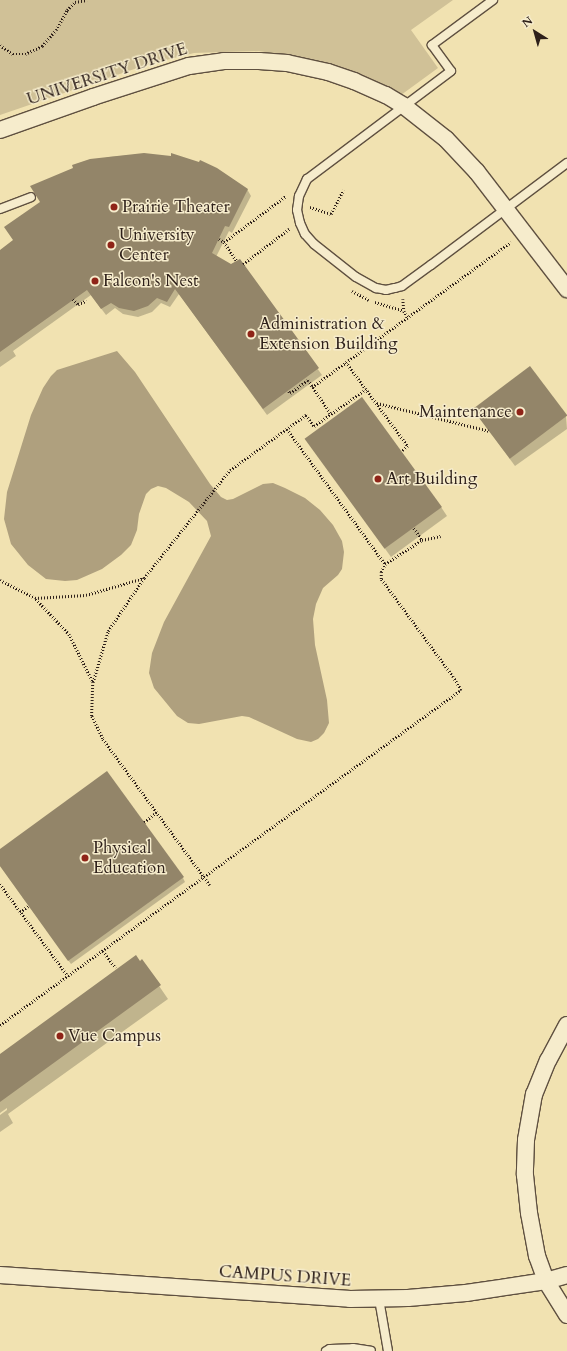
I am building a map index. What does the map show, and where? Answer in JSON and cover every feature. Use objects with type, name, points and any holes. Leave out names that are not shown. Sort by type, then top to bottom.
[{"type":"street","name":"UNIVERSITY DRIVE","points":[[0,130],[176,69],[224,61],[273,61],[314,68],[354,81],[404,106],[446,139],[477,172],[506,207],[567,290]]},
{"type":"street","points":[[567,1025],[548,1060],[534,1094],[526,1140],[525,1174],[529,1213],[537,1256],[546,1281],[567,1315]]},
{"type":"street","name":"CAMPUS DRIVE","points":[[0,1275],[321,1298],[379,1299],[466,1293],[546,1281],[567,1275]]},
{"type":"lane","points":[[494,0],[432,45],[451,71],[312,174],[303,186],[298,206],[300,223],[305,234],[314,244],[362,281],[376,288],[386,290],[402,286],[567,163]]},
{"type":"lane","points":[[0,209],[31,197]]},
{"type":"lane","points":[[379,1299],[388,1351]]},
{"type":"lane","points":[[326,1351],[330,1349],[353,1348],[371,1351]]},
{"type":"path","points":[[0,45],[13,54],[25,54],[42,46],[56,30],[67,10],[75,2],[87,0]]},
{"type":"path","points":[[224,242],[287,194],[285,204],[315,207],[331,214],[343,190]]},
{"type":"path","points":[[288,225],[292,235]]},
{"type":"path","points":[[243,264],[289,229]]},
{"type":"path","points":[[312,386],[524,233]]},
{"type":"path","points":[[219,240],[224,242],[237,261]]},
{"type":"path","points":[[350,289],[363,298],[404,311],[407,317]]},
{"type":"path","points":[[73,299],[78,304],[86,301]]},
{"type":"path","points":[[346,362],[408,446],[402,451]]},
{"type":"path","points":[[289,391],[290,393],[308,380],[331,414]]},
{"type":"path","points":[[210,885],[103,739],[92,716],[93,682],[108,631],[144,578],[195,512],[230,470],[306,415],[314,426],[366,389]]},
{"type":"path","points":[[377,403],[489,431]]},
{"type":"path","points":[[287,429],[385,564]]},
{"type":"path","points":[[414,528],[422,540]]},
{"type":"path","points":[[0,1025],[461,690],[384,586],[381,579],[381,572],[385,564],[422,540],[442,536]]},
{"type":"path","points":[[35,598],[86,595],[144,578]]},
{"type":"path","points":[[0,580],[35,598],[69,634],[93,682]]},
{"type":"path","points":[[144,822],[157,812]]},
{"type":"path","points":[[0,884],[68,976]]},
{"type":"path","points":[[20,912],[28,906]]},
{"type":"path","points":[[103,951],[116,968]]},
{"type":"shaded area","points":[[0,0],[453,0],[411,30],[438,68],[401,95],[341,70],[301,58],[259,51],[194,53],[146,65],[0,115]]},
{"type":"shaded area","points":[[117,351],[135,372],[210,484],[221,497],[227,500],[233,499],[263,484],[273,483],[305,498],[320,510],[333,525],[342,541],[344,552],[342,569],[338,575],[323,588],[316,604],[313,619],[315,645],[327,700],[329,723],[324,733],[318,739],[311,742],[297,739],[249,717],[242,716],[199,724],[188,723],[177,716],[154,688],[149,673],[152,653],[164,622],[211,536],[207,521],[189,502],[166,488],[158,486],[151,489],[146,494],[139,514],[137,530],[131,545],[121,555],[102,569],[77,580],[65,581],[46,579],[28,565],[11,544],[4,519],[7,492],[31,415],[43,388],[57,370]]},
{"type":"building","name":"University Center","points":[[144,153],[171,156],[171,153],[199,162],[200,160],[217,168],[248,189],[229,227],[225,226],[212,253],[231,264],[240,259],[319,368],[263,409],[175,289],[167,302],[157,298],[148,306],[134,311],[119,308],[111,303],[101,309],[87,290],[0,352],[0,250],[13,240],[4,227],[40,202],[30,186],[73,168],[72,165],[90,159]]},
{"type":"building","name":"Maintenance","points":[[530,366],[567,416],[510,459],[472,409]]},
{"type":"building","name":"Art Building","points":[[362,397],[442,507],[384,549],[305,439]]},
{"type":"building","name":"Physical Education","points":[[107,771],[184,877],[68,961],[0,866],[0,849]]},
{"type":"building","name":"Vue Campus","points":[[136,955],[140,961],[142,959],[161,985],[0,1102],[0,1054]]},
{"type":"place","name":"Prairie Theater","points":[[114,207]]},
{"type":"place","name":"University Center","points":[[111,245]]},
{"type":"place","name":"Falcon's Nest","points":[[95,281]]},
{"type":"place","name":"Administration & Extension Building","points":[[251,334]]},
{"type":"place","name":"Maintenance","points":[[520,412]]},
{"type":"place","name":"Art Building","points":[[378,479]]},
{"type":"place","name":"Physical Education","points":[[85,858]]},
{"type":"place","name":"Vue Campus","points":[[60,1036]]}]
